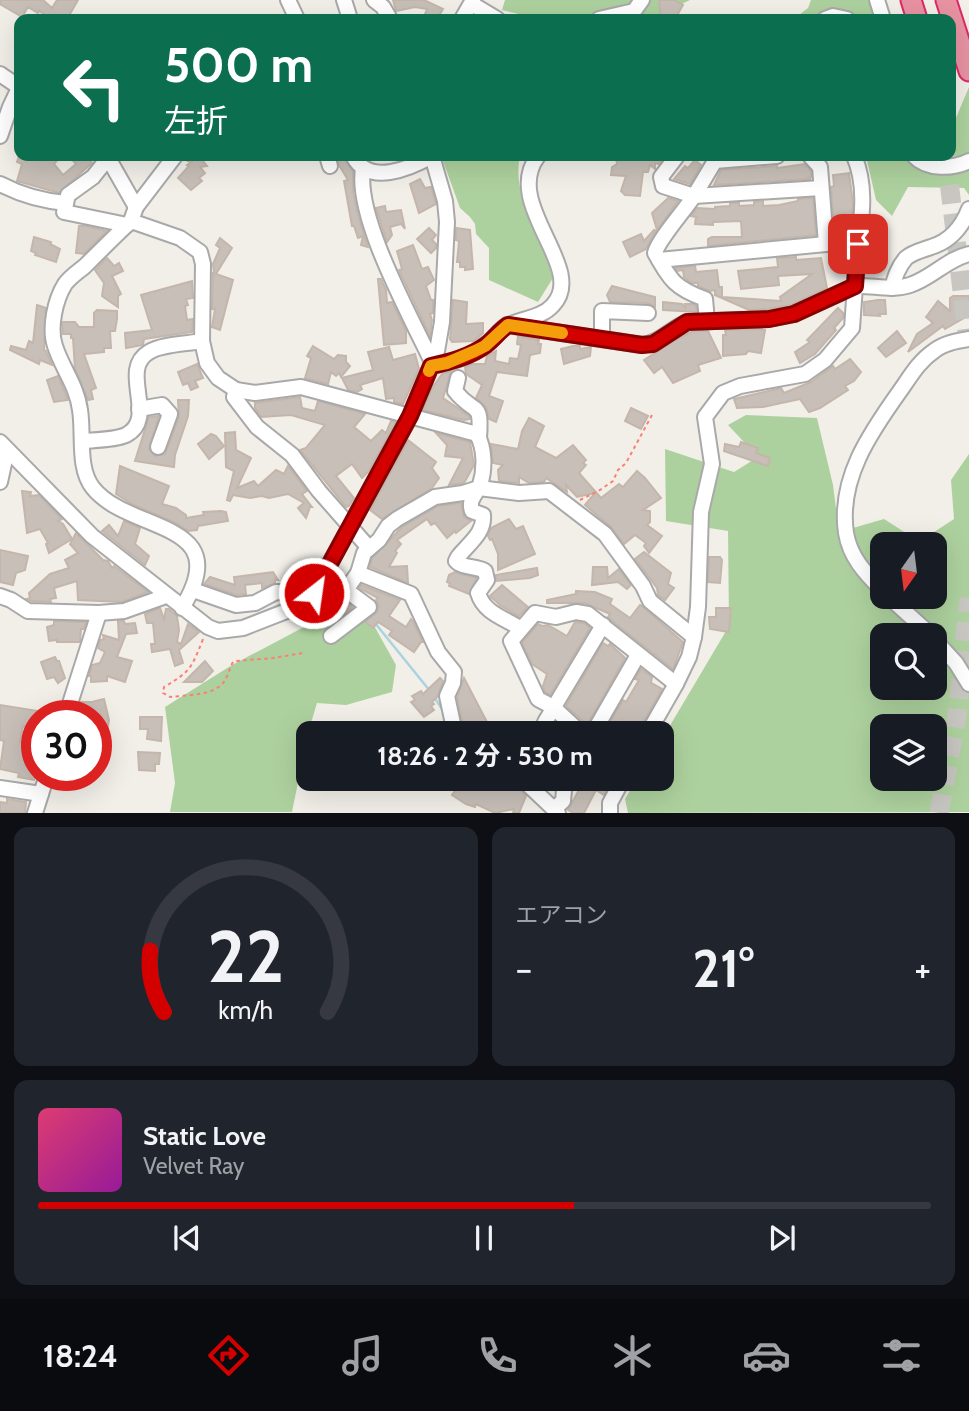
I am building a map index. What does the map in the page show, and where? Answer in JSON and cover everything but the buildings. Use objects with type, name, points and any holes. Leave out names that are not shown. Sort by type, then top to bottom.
[{"type":"highway","points":[[956,31],[969,71]]},
{"type":"street","points":[[374,0],[387,14]]},
{"type":"street","points":[[472,2],[490,14]]},
{"type":"street","points":[[621,14],[634,11],[641,2]]},
{"type":"street","points":[[0,136],[14,99]]},
{"type":"street","points":[[105,161],[93,177],[68,195],[64,212],[131,217],[180,238],[200,252],[203,264],[202,341],[207,363],[218,379],[236,390],[255,393],[301,387],[472,432],[479,438]]},
{"type":"street","points":[[110,161],[131,217]]},
{"type":"street","points":[[179,161],[131,217],[65,284],[52,321],[52,339],[59,360],[75,387],[80,408],[85,471],[92,486],[106,501],[182,537],[193,550],[198,575],[182,608]]},
{"type":"street","points":[[355,161],[363,169],[376,174],[401,170],[421,161]]},
{"type":"street","points":[[4,446],[92,536],[208,627],[218,631],[243,628],[306,603],[410,416],[437,351],[442,322],[447,222],[445,201],[433,161]]},
{"type":"street","points":[[431,364],[447,363],[475,351],[485,346],[508,325],[553,306],[561,289],[560,272],[527,189],[530,170],[535,161]]},
{"type":"street","points":[[673,161],[662,177],[663,186],[694,196],[821,188]]},
{"type":"street","points":[[707,321],[705,299],[676,286],[655,253],[657,245],[679,220],[715,161]]},
{"type":"street","points":[[815,161],[820,167],[826,244]]},
{"type":"street","points":[[655,721],[689,657],[694,637],[698,607],[701,512],[712,464],[705,417],[723,393],[740,386],[805,374],[825,360],[852,328],[863,199],[855,161]]},
{"type":"street","points":[[921,161],[925,164],[950,167],[969,161]]},
{"type":"street","points":[[363,169],[361,181],[375,240],[431,364]]},
{"type":"street","points":[[0,184],[13,192],[30,197],[66,203]]},
{"type":"street","points":[[892,288],[897,271],[905,259],[912,253],[946,240],[958,230],[969,209]]},
{"type":"street","points":[[659,260],[826,244],[858,244]]},
{"type":"street","points":[[508,325],[642,345],[653,344],[687,322],[769,319],[794,314],[855,286],[909,286],[969,254]]},
{"type":"street","points":[[603,339],[602,311],[648,313]]},
{"type":"street","points":[[870,578],[862,570],[846,533],[846,500],[853,472],[878,423],[919,365],[940,347],[969,339]]},
{"type":"street","points":[[83,441],[125,435],[135,427],[140,415],[136,368],[141,357],[151,350],[202,341]]},
{"type":"street","points":[[458,378],[455,391],[481,415],[479,438],[483,470],[479,488],[473,495],[470,506],[472,511],[483,515],[483,527],[456,561],[462,566],[475,565],[485,571],[487,580],[478,593],[481,600],[491,612],[520,628]]},
{"type":"street","points":[[236,390],[234,397],[257,427],[292,455],[319,491],[369,548]]},
{"type":"street","points":[[139,409],[162,405],[170,414],[158,447]]},
{"type":"street","points":[[0,482],[4,446]]},
{"type":"street","points":[[346,590],[358,573],[364,553],[397,519],[435,497],[479,488],[519,493],[549,491],[606,534],[643,586],[650,601],[694,637]]},
{"type":"street","points":[[358,573],[411,594],[438,652],[454,671],[447,696],[452,721]]},
{"type":"street","points":[[193,590],[236,605],[255,603],[276,592],[346,590],[369,607],[331,636]]},
{"type":"street","points":[[0,596],[28,611],[99,613],[124,611],[166,596]]},
{"type":"street","points":[[902,609],[918,623]]},
{"type":"street","points":[[568,721],[553,707],[538,699],[511,641],[534,613],[556,617],[576,612],[588,614],[676,684]]},
{"type":"street","points":[[71,700],[99,613]]},
{"type":"street","points":[[546,721],[603,625]]},
{"type":"street","points":[[947,653],[969,684]]},
{"type":"street","points":[[600,721],[638,655]]},
{"type":"street","points":[[0,788],[41,794]]},
{"type":"street","points":[[35,813],[42,791]]},
{"type":"street","points":[[535,791],[556,811],[563,801],[564,791]]},
{"type":"street","points":[[610,813],[610,803],[616,791]]},
{"type":"path","points":[[569,505],[613,481],[639,442],[652,415]]},
{"type":"path","points":[[208,627],[191,667],[179,679],[164,687],[165,695],[170,697],[197,693],[218,687],[236,661],[303,653]]},
{"type":"green space","points":[[505,0],[690,0],[661,14],[519,14],[502,10]]},
{"type":"green space","points":[[811,0],[881,0],[885,14],[800,14],[808,8]]},
{"type":"green space","points":[[969,87],[969,195],[964,188],[908,187],[892,216],[876,200],[867,161],[956,161],[956,118]]},
{"type":"green space","points":[[443,161],[519,161],[518,172],[524,203],[553,278],[538,302],[489,280],[489,248],[476,234],[475,224],[470,217],[460,208]]},
{"type":"green space","points":[[746,415],[817,418],[833,485],[839,532],[884,519],[904,532],[870,532],[870,609],[947,609],[947,532],[934,532],[954,519],[951,480],[969,454],[969,812],[628,813],[625,799],[630,791],[674,791],[673,721],[729,626],[728,531],[666,521],[665,449],[734,472],[758,457],[728,425]]},
{"type":"green space","points":[[321,618],[372,622],[396,665],[392,692],[346,705],[317,703],[312,721],[296,721],[296,791],[292,812],[170,812],[175,783],[165,707],[232,665]]},
{"type":"waterway","points":[[375,623],[430,691]]},
{"type":"waterway","points":[[434,697],[444,712]]},
{"type":"tunnel","points":[[947,161],[969,349]]},
{"type":"tunnel","points":[[939,813],[956,722],[969,598]]},
{"type":"slow traffic","points":[[429,371],[431,366],[447,363],[485,346],[508,325],[562,333]]},
{"type":"route","points":[[314,593],[410,416],[431,366],[447,363],[485,346],[508,325],[642,345],[653,344],[687,322],[769,319],[794,314],[855,286],[858,244]]}]
